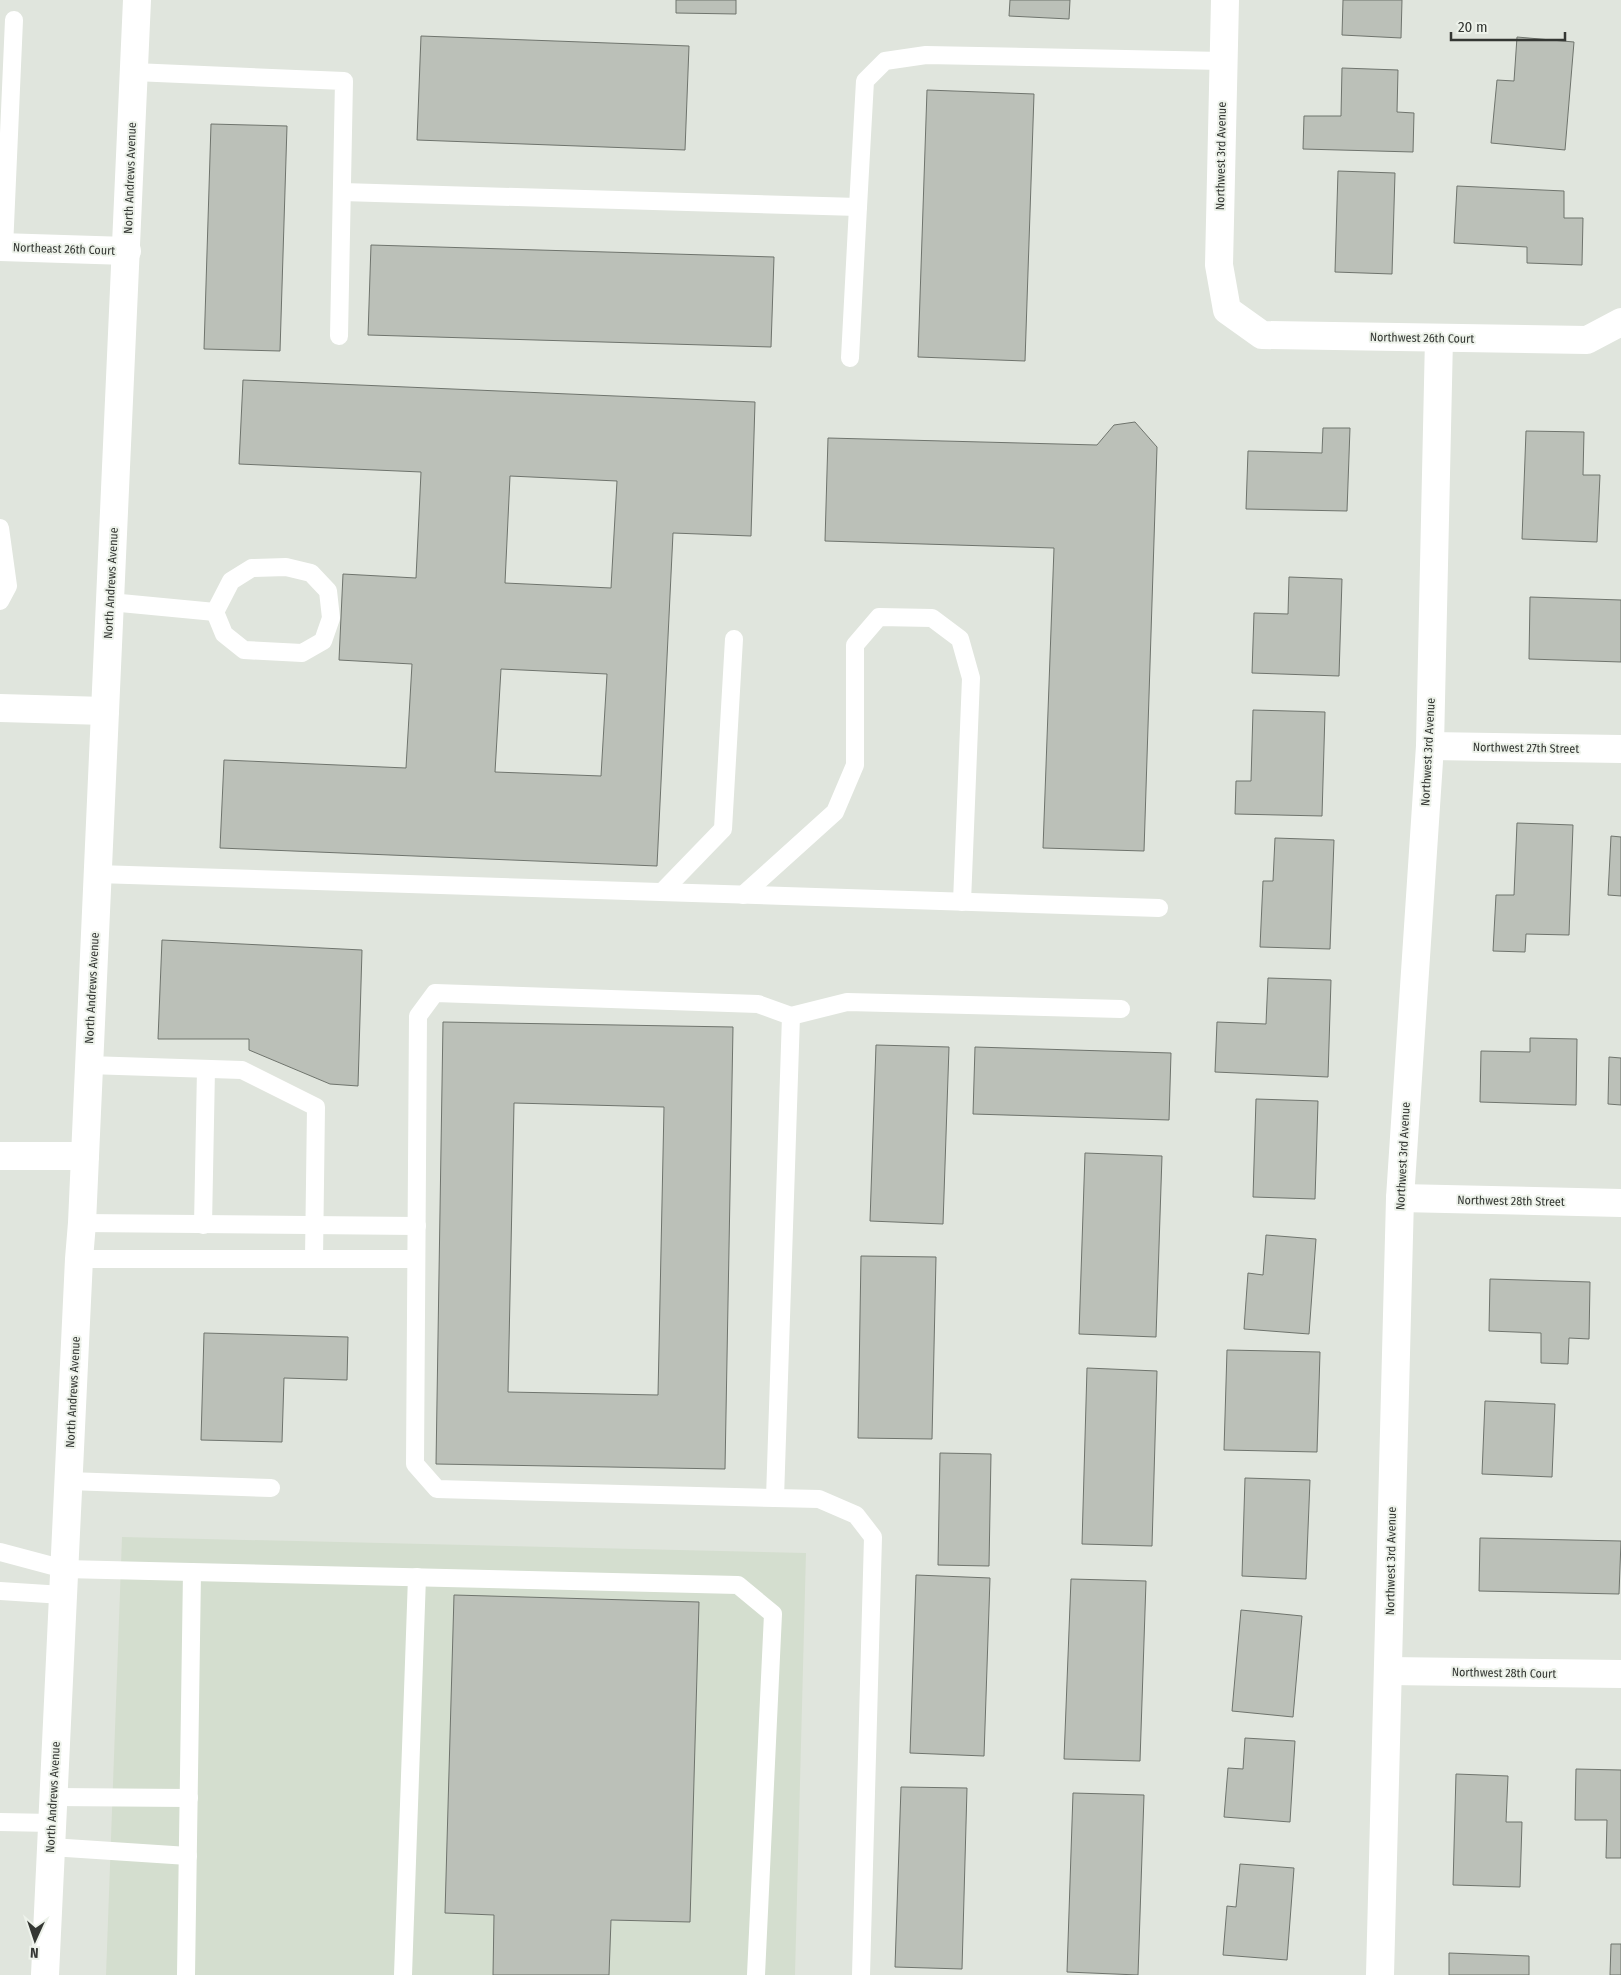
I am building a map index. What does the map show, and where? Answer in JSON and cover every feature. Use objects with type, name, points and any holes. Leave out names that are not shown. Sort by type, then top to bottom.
[{"type":"street","name":"North Andrews Avenue","points":[[44,1975],[82,1223],[137,0]]},
{"type":"street","name":"Northwest 3rd Avenue","points":[[1224,0],[1219,264],[1227,310]]},
{"type":"street","name":"Northeast 26th Court","points":[[2,247],[127,252]]},
{"type":"street","name":"Northwest 26th Court","points":[[1227,310],[1262,335],[1587,340],[1621,322]]},
{"type":"street","name":"Northwest 3rd Avenue","points":[[1380,1975],[1400,1198],[1430,746],[1439,338]]},
{"type":"street","points":[[0,708],[105,711]]},
{"type":"street","name":"Northwest 27th Street","points":[[1430,746],[1621,749]]},
{"type":"street","points":[[0,1156],[85,1156]]},
{"type":"street","name":"Northwest 28th Street","points":[[1400,1198],[1621,1203]]},
{"type":"street","name":"Northwest 28th Court","points":[[1388,1671],[1621,1674]]},
{"type":"lane","points":[[2,247],[14,20]]},
{"type":"lane","points":[[850,358],[865,81],[885,61],[926,55],[1223,61]]},
{"type":"lane","points":[[134,72],[344,81],[339,336]]},
{"type":"lane","points":[[342,192],[858,206]]},
{"type":"lane","points":[[0,528],[8,586],[0,601]]},
{"type":"lane","points":[[286,567],[311,572],[328,591],[331,618],[323,641],[302,653],[244,650],[224,634],[215,612],[231,581],[252,568],[286,567]]},
{"type":"lane","points":[[110,602],[215,612]]},
{"type":"lane","points":[[742,894],[835,812],[854,765],[855,645],[879,617],[932,618],[960,639],[971,678],[962,902]]},
{"type":"lane","points":[[662,892],[723,829],[734,639]]},
{"type":"lane","points":[[97,874],[1159,908]]},
{"type":"lane","points":[[861,1975],[873,1537],[856,1515],[819,1499],[437,1489],[414,1464],[418,1016],[435,992],[758,1004],[791,1016],[847,1002],[1120,1009]]},
{"type":"lane","points":[[775,1498],[791,1016]]},
{"type":"lane","points":[[88,1065],[242,1070],[316,1107],[314,1258]]},
{"type":"lane","points":[[203,1225],[206,1069]]},
{"type":"lane","points":[[82,1223],[417,1226]]},
{"type":"lane","points":[[79,1259],[416,1259]]},
{"type":"lane","points":[[68,1481],[271,1488]]},
{"type":"lane","points":[[0,1552],[64,1582]]},
{"type":"lane","points":[[186,1975],[192,1572]]},
{"type":"lane","points":[[0,1591],[64,1582],[192,1572],[738,1585],[773,1614],[756,1975]]},
{"type":"lane","points":[[403,1975],[417,1577]]},
{"type":"lane","points":[[0,1822],[52,1823],[189,1798]]},
{"type":"lane","points":[[52,1823],[188,1856]]},
{"type":"shaded area","points":[[122,1537],[806,1553],[795,1975],[106,1975]]},
{"type":"building","points":[[676,0],[736,0],[736,14],[676,13]]},
{"type":"building","points":[[1010,0],[1070,0],[1069,19],[1009,16]]},
{"type":"building","points":[[1343,0],[1402,0],[1401,38],[1342,35]]},
{"type":"building","points":[[421,36],[689,46],[685,150],[417,140]]},
{"type":"building","points":[[1517,37],[1574,42],[1565,150],[1491,143],[1497,80],[1514,81]]},
{"type":"building","points":[[1342,68],[1398,70],[1397,112],[1414,113],[1413,152],[1303,149],[1304,116],[1341,116]]},
{"type":"building","points":[[927,90],[1034,94],[1025,361],[918,357]]},
{"type":"building","points":[[211,124],[287,126],[280,351],[204,349]]},
{"type":"building","points":[[1338,171],[1395,173],[1392,274],[1335,272]]},
{"type":"building","points":[[1457,186],[1564,191],[1564,218],[1583,218],[1582,265],[1527,263],[1527,247],[1454,243]]},
{"type":"building","points":[[371,245],[774,257],[771,347],[368,335]]},
{"type":"building","points":[[243,380],[755,402],[751,536],[673,533],[657,866],[220,848],[224,760],[406,768],[412,664],[339,660],[343,574],[416,578],[421,472],[239,464]],"holes":[[[510,476],[617,481],[611,588],[505,583]],[[501,669],[607,674],[601,776],[495,772]]]},
{"type":"building","points":[[1135,422],[1157,447],[1144,851],[1043,848],[1054,548],[825,541],[828,438],[1097,445],[1114,425]]},
{"type":"building","points":[[1323,428],[1350,428],[1347,511],[1246,509],[1248,451],[1322,453]]},
{"type":"building","points":[[1526,431],[1584,432],[1583,475],[1600,475],[1597,542],[1522,539]]},
{"type":"building","points":[[1289,577],[1342,579],[1339,676],[1252,673],[1254,613],[1288,614]]},
{"type":"building","points":[[1530,597],[1621,600],[1621,662],[1529,659]]},
{"type":"building","points":[[1253,710],[1325,712],[1322,816],[1235,814],[1236,781],[1251,781]]},
{"type":"building","points":[[1517,823],[1573,825],[1569,935],[1526,934],[1525,952],[1493,951],[1496,895],[1514,895]]},
{"type":"building","points":[[1611,836],[1621,837],[1621,896],[1608,895]]},
{"type":"building","points":[[1275,838],[1334,840],[1330,949],[1260,947],[1263,881],[1273,881]]},
{"type":"building","points":[[162,940],[362,950],[358,1086],[330,1084],[249,1050],[249,1039],[158,1039]]},
{"type":"building","points":[[1268,978],[1331,980],[1328,1077],[1215,1072],[1217,1022],[1266,1024]]},
{"type":"building","points":[[443,1022],[733,1027],[725,1469],[436,1464]],"holes":[[[514,1103],[664,1107],[658,1395],[508,1392]]]},
{"type":"building","points":[[1530,1038],[1577,1039],[1576,1105],[1480,1102],[1481,1051],[1530,1052]]},
{"type":"building","points":[[876,1045],[949,1047],[943,1224],[870,1221]]},
{"type":"building","points":[[975,1047],[1171,1053],[1169,1120],[973,1114]]},
{"type":"building","points":[[1609,1057],[1621,1058],[1621,1105],[1608,1104]]},
{"type":"building","points":[[1256,1099],[1318,1101],[1315,1199],[1253,1197]]},
{"type":"building","points":[[1085,1153],[1162,1156],[1156,1337],[1079,1334]]},
{"type":"building","points":[[1266,1235],[1316,1239],[1309,1334],[1244,1329],[1248,1273],[1263,1275]]},
{"type":"building","points":[[861,1256],[936,1257],[932,1439],[858,1438]]},
{"type":"building","points":[[1490,1279],[1590,1282],[1589,1339],[1569,1338],[1568,1364],[1541,1363],[1541,1333],[1489,1331]]},
{"type":"building","points":[[204,1333],[348,1337],[347,1380],[284,1378],[282,1442],[201,1440]]},
{"type":"building","points":[[1227,1350],[1320,1352],[1317,1452],[1224,1450]]},
{"type":"building","points":[[1087,1368],[1157,1371],[1152,1546],[1082,1544]]},
{"type":"building","points":[[1485,1401],[1555,1404],[1552,1477],[1482,1474]]},
{"type":"building","points":[[940,1453],[991,1454],[989,1566],[938,1565]]},
{"type":"building","points":[[1245,1478],[1310,1480],[1306,1579],[1242,1576]]},
{"type":"building","points":[[1480,1538],[1621,1541],[1619,1594],[1479,1591]]},
{"type":"building","points":[[916,1575],[990,1578],[984,1756],[910,1753]]},
{"type":"building","points":[[1071,1579],[1146,1581],[1140,1761],[1064,1759]]},
{"type":"building","points":[[454,1595],[699,1602],[690,1922],[611,1920],[609,1975],[493,1975],[494,1915],[445,1913]]},
{"type":"building","points":[[1241,1610],[1302,1616],[1293,1717],[1232,1711]]},
{"type":"building","points":[[1245,1738],[1295,1741],[1290,1822],[1224,1817],[1228,1768],[1243,1769]]},
{"type":"building","points":[[1576,1769],[1621,1770],[1621,1858],[1606,1858],[1607,1820],[1575,1820]]},
{"type":"building","points":[[1456,1774],[1508,1776],[1506,1822],[1522,1822],[1520,1887],[1453,1885]]},
{"type":"building","points":[[901,1787],[967,1788],[962,1969],[895,1967]]},
{"type":"building","points":[[1073,1793],[1144,1795],[1138,1975],[1067,1972]]},
{"type":"building","points":[[1240,1864],[1294,1868],[1287,1960],[1223,1955],[1227,1906],[1236,1907]]},
{"type":"building","points":[[1611,1944],[1621,1944],[1621,1975],[1610,1975]]},
{"type":"building","points":[[1449,1953],[1529,1956],[1529,1975],[1449,1975]]}]
